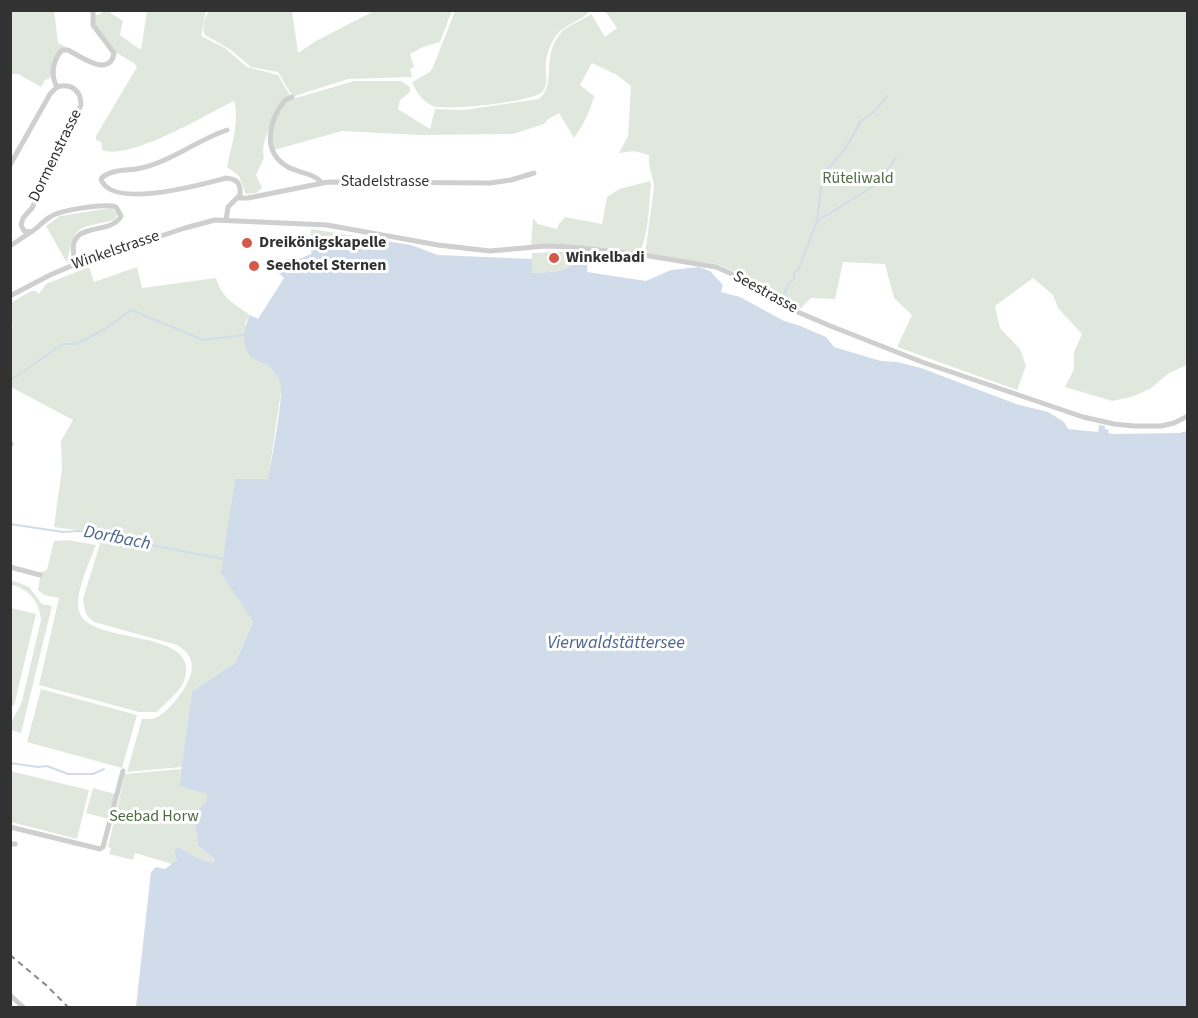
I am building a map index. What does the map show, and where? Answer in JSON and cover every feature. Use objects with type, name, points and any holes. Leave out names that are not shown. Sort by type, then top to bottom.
[{"type":"street","points":[[10,165],[50,94],[57,87],[52,78],[58,54],[62,50],[68,50],[101,66],[112,61],[114,53],[93,25],[93,10]]},
{"type":"street","name":"Dormenstrasse","points":[[57,87],[66,85],[74,88],[79,94],[81,105],[32,208],[21,221],[22,228],[31,232],[58,213],[108,205],[116,207],[122,216],[110,225],[86,231],[77,238],[74,253],[76,264]]},
{"type":"street","points":[[292,98],[285,100],[272,123],[270,132],[273,150],[278,159],[287,166],[317,177],[322,183]]},
{"type":"street","points":[[226,220],[228,207],[240,195],[240,186],[233,179],[226,178],[178,191],[142,194],[113,189],[105,185],[101,179],[107,173],[155,165],[208,136],[227,130]]},
{"type":"street","name":"Stadelstrasse","points":[[237,198],[248,198],[322,183],[490,183],[511,180],[534,172]]},
{"type":"street","name":"Seestrasse","points":[[226,220],[269,224],[327,225],[438,245],[490,251],[546,246],[571,247],[643,255],[716,267],[779,304],[829,326],[922,362],[1083,417],[1114,424],[1161,426],[1188,416]]},
{"type":"street","name":"Winkelstrasse","points":[[10,296],[76,264],[205,221],[226,220]]},
{"type":"street","points":[[10,246],[31,232]]},
{"type":"street","points":[[10,567],[40,575]]},
{"type":"street","points":[[10,827],[103,848],[123,771]]},
{"type":"street","points":[[10,995],[24,1008]]},
{"type":"green space","points":[[106,10],[123,21],[120,35],[141,50],[147,11],[206,11],[201,36],[225,48],[247,67],[278,75],[291,97],[283,100],[266,136],[264,158],[256,175],[262,188],[256,193],[246,194],[239,176],[227,167],[236,117],[234,101],[149,143],[115,152],[102,150],[101,142],[96,140],[96,136],[137,67],[115,52],[95,24],[95,14],[99,15]]},
{"type":"green space","points":[[455,10],[590,11],[557,34],[546,58],[546,81],[542,92],[523,99],[489,105],[433,106],[420,96],[412,82],[430,72],[433,67]]},
{"type":"green space","points":[[11,11],[54,11],[58,43],[66,47],[56,55],[50,78],[45,80],[41,87],[18,74],[13,74],[11,78]]},
{"type":"green space","points":[[209,11],[292,11],[298,53],[374,11],[452,11],[440,42],[410,54],[414,67],[410,69],[412,77],[348,79],[295,96],[291,94],[278,72],[251,67],[231,50],[205,35],[204,23]]},
{"type":"green space","name":"Rüteliwald","points":[[605,11],[1187,11],[1187,365],[1169,373],[1150,389],[1131,397],[1112,401],[1065,387],[1074,369],[1074,352],[1082,334],[1058,308],[1053,295],[1033,278],[995,306],[1000,328],[1020,349],[1026,366],[1017,390],[897,347],[912,315],[894,298],[885,264],[843,262],[835,299],[811,298],[800,309],[775,298],[729,269],[716,264],[645,254],[654,187],[649,155],[634,151],[619,153],[628,136],[631,86],[617,75],[592,63],[580,85],[594,96],[586,118],[574,138],[559,113],[544,124],[513,134],[420,135],[342,131],[274,150],[273,130],[286,101],[354,81],[401,81],[410,87],[410,92],[400,100],[398,109],[430,129],[435,109],[464,110],[539,99],[547,85],[551,52],[560,34],[591,14],[605,37],[617,28]]},
{"type":"green space","points":[[650,181],[647,229],[639,253],[571,245],[531,245],[533,218],[538,224],[557,229],[565,217],[602,224],[607,197],[619,189]]},
{"type":"green space","points":[[111,208],[118,214],[114,220],[85,227],[76,234],[67,263],[46,226],[60,216]]},
{"type":"green space","points":[[311,229],[367,238],[322,242],[311,254]]},
{"type":"green space","points":[[576,251],[575,259],[567,268],[553,272],[532,273],[532,253]]},
{"type":"green space","points":[[89,267],[94,282],[137,267],[142,288],[216,278],[225,295],[250,315],[245,323],[253,358],[274,370],[282,385],[268,479],[235,479],[222,573],[253,620],[235,663],[192,691],[182,767],[127,772],[142,719],[159,716],[180,694],[191,672],[190,658],[177,645],[94,622],[87,615],[83,599],[103,534],[54,527],[62,468],[61,441],[73,420],[11,387],[10,331],[13,327],[11,303],[31,291],[39,294],[46,284]]},
{"type":"green space","points":[[68,540],[96,545],[83,578],[78,604],[79,611],[87,622],[102,629],[162,644],[177,652],[186,664],[182,685],[157,712],[139,712],[39,685],[59,598],[44,595],[38,590],[41,572],[47,570],[54,541]]},
{"type":"green space","points":[[11,580],[29,587],[42,604],[52,606],[21,733],[11,730],[11,726],[22,701],[41,620],[38,607],[32,597],[23,589],[11,585]]},
{"type":"green space","points":[[11,608],[36,614],[14,706],[10,705]]},
{"type":"green space","points":[[41,689],[137,715],[122,768],[27,742]]},
{"type":"green space","name":"Seebad Horw","points":[[181,769],[179,786],[207,793],[207,800],[194,815],[198,846],[215,859],[213,863],[178,847],[178,860],[172,864],[135,853],[133,860],[109,854],[111,848],[108,847],[125,774]]},
{"type":"green space","points":[[10,771],[89,790],[77,839],[11,822]]},
{"type":"green space","points":[[93,788],[115,794],[109,819],[86,813]]},
{"type":"water","name":"Vierwaldstättersee","points":[[367,238],[411,245],[438,255],[532,259],[532,273],[562,270],[576,259],[588,256],[587,272],[646,281],[671,270],[699,267],[710,271],[723,285],[721,292],[740,297],[784,321],[826,337],[834,347],[881,361],[921,368],[1016,404],[1048,412],[1064,422],[1068,429],[1098,432],[1099,425],[1105,426],[1105,429],[1109,430],[1108,433],[1113,434],[1187,431],[1187,1007],[136,1007],[151,872],[156,867],[165,869],[177,860],[174,852],[178,847],[200,859],[213,863],[215,859],[198,846],[194,815],[207,800],[207,794],[179,786],[192,691],[235,663],[253,621],[221,573],[235,479],[268,479],[281,388],[272,370],[264,363],[254,359],[246,349],[244,337],[246,325],[250,315],[258,319],[284,278],[271,266],[277,258],[285,265],[311,254],[322,242]]},
{"type":"waterway","points":[[783,297],[789,283],[794,279],[794,273],[799,268],[817,221],[823,174],[845,149],[861,121],[875,111],[887,96]]},
{"type":"waterway","points":[[817,221],[879,183],[896,157]]},
{"type":"waterway","points":[[11,380],[63,344],[76,344],[105,329],[131,310],[203,340],[244,335]]},
{"type":"waterway","name":"Dorfbach","points":[[10,524],[63,532],[79,531],[223,559]]},
{"type":"waterway","points":[[10,763],[47,766],[68,774],[93,774],[104,769]]},
{"type":"railway","points":[[10,955],[69,1008]]},
{"type":"place","name":"Dreikönigskapelle","points":[[247,243]]},
{"type":"place","name":"Winkelbadi","points":[[554,258]]},
{"type":"place","name":"Seehotel Sternen","points":[[254,266]]}]
